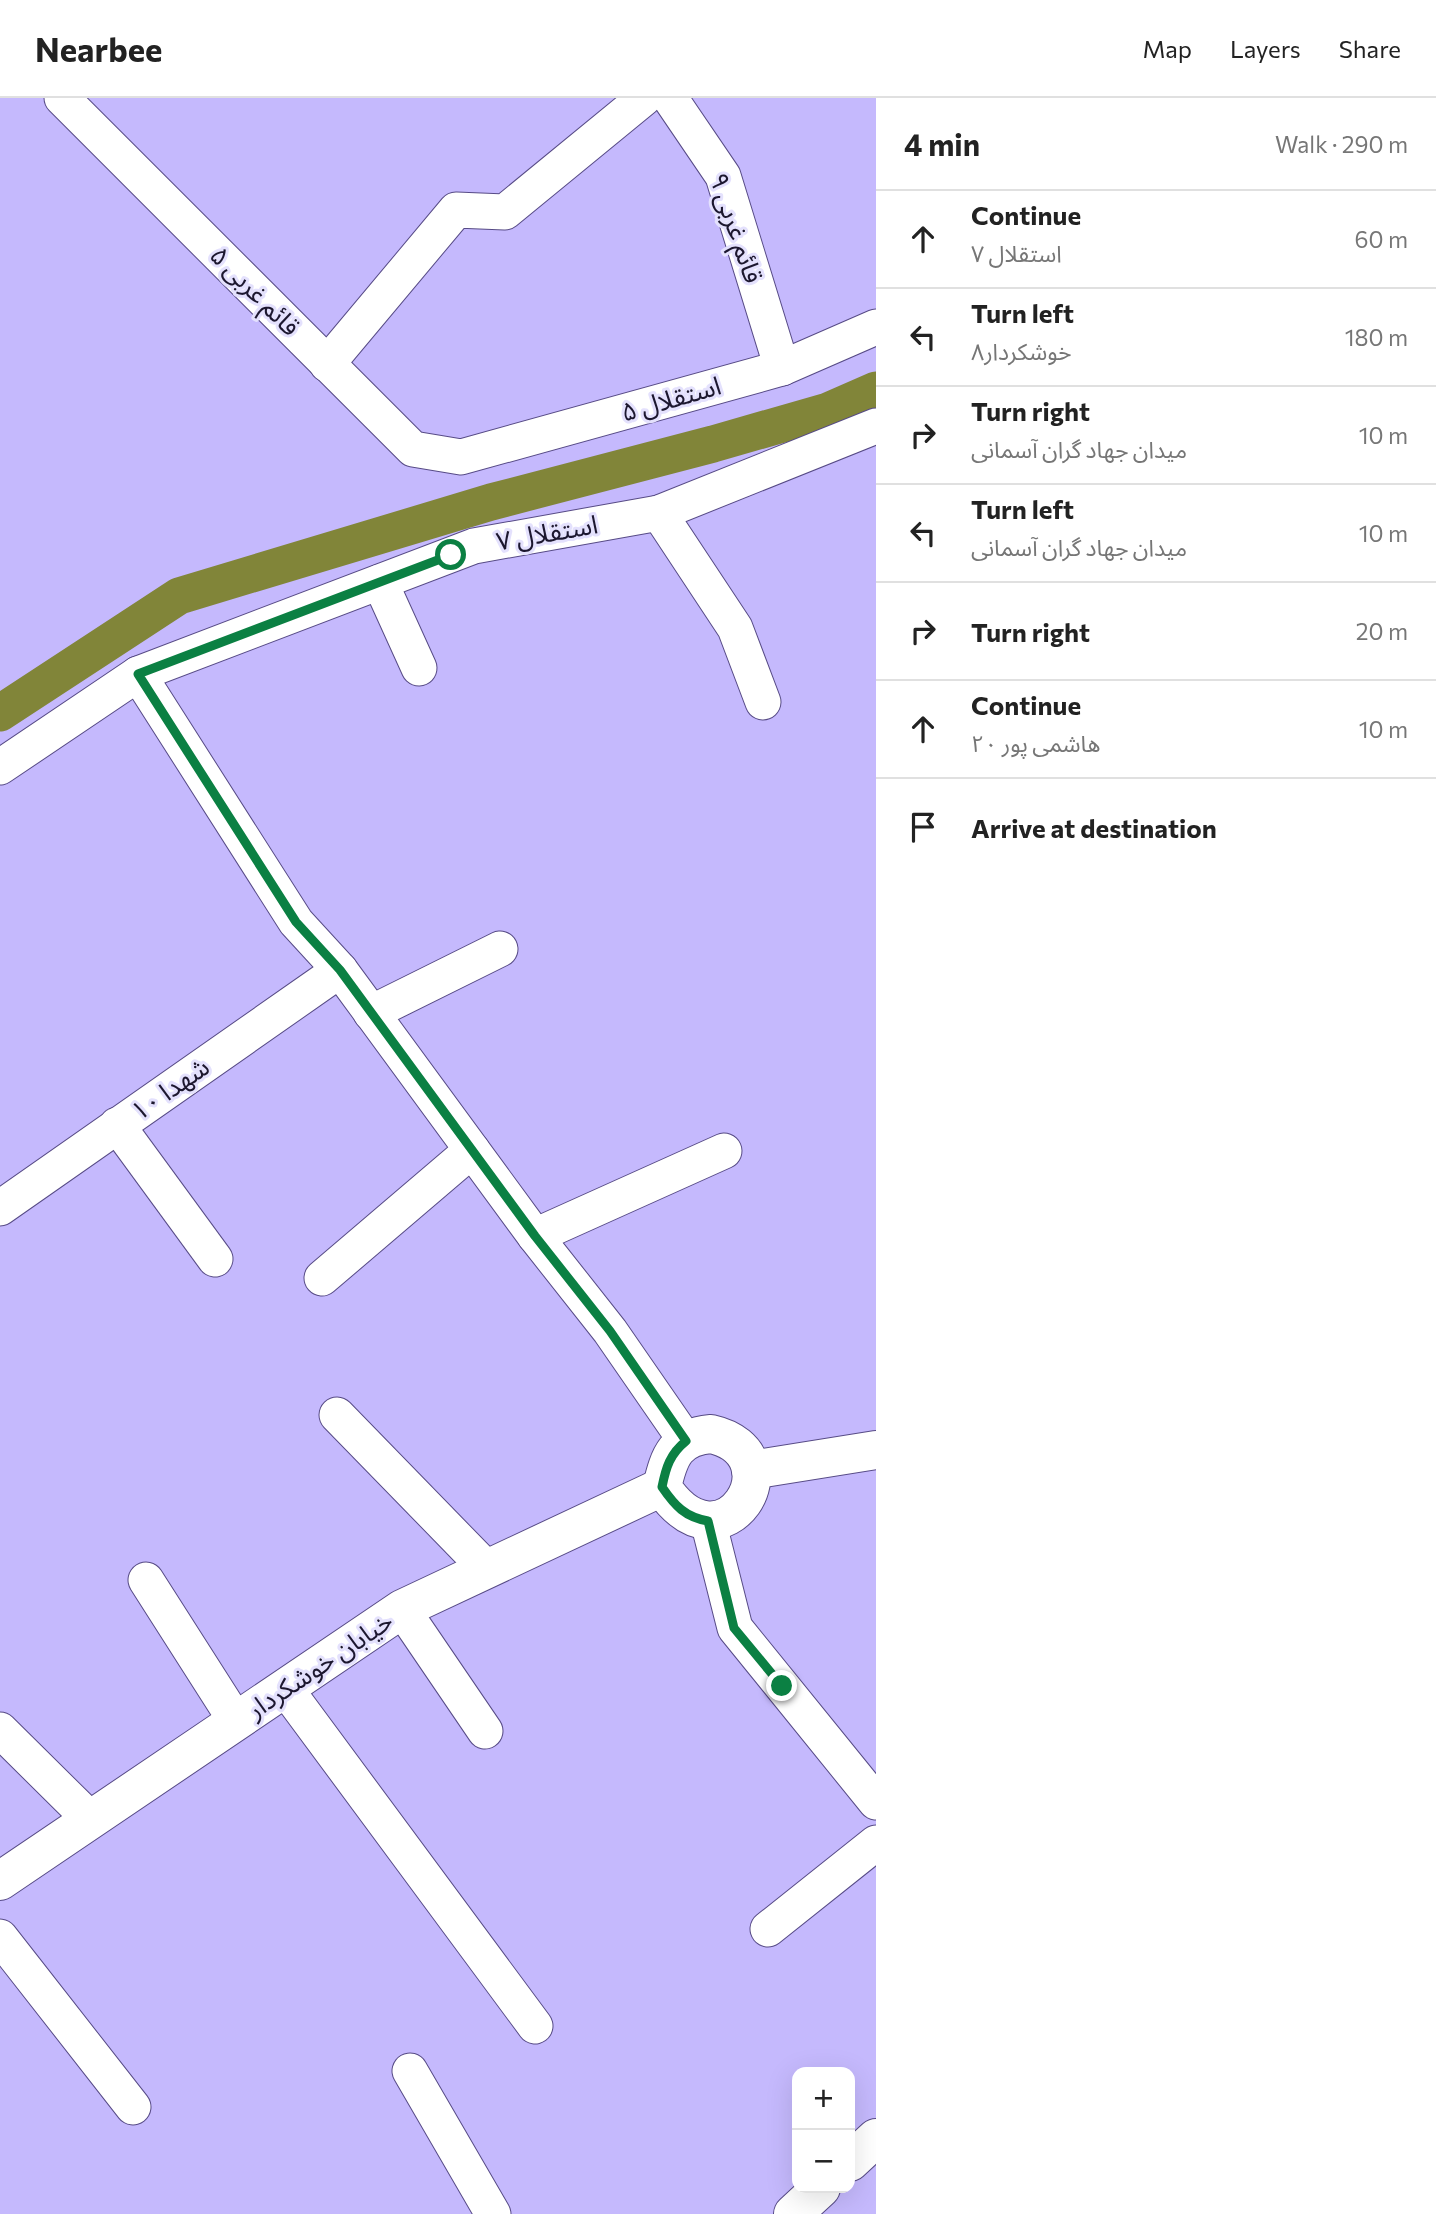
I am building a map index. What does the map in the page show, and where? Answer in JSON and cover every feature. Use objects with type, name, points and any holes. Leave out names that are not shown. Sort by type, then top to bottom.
[{"type":"street","name":"قائم غربی ۵","points":[[62,98],[413,449],[461,457]]},
{"type":"street","points":[[327,364],[456,210],[505,212],[645,98]]},
{"type":"street","name":"قائم غربی ۹","points":[[670,98],[723,176],[782,368]]},
{"type":"street","name":"استقلال ۵","points":[[461,457],[782,368],[876,327]]},
{"type":"street","name":"استقلال ۷","points":[[0,767],[138,674],[474,546],[659,513],[876,426]]},
{"type":"street","points":[[659,513],[735,628],[763,702]]},
{"type":"street","points":[[380,582],[419,668]]},
{"type":"street","points":[[138,674],[296,922],[340,970],[535,1236],[610,1331],[686,1441]]},
{"type":"street","points":[[371,1013],[500,949]]},
{"type":"street","name":"شهدا ۱۰","points":[[0,1208],[340,970]]},
{"type":"street","points":[[117,1125],[215,1259]]},
{"type":"street","points":[[322,1278],[472,1150]]},
{"type":"street","points":[[535,1236],[724,1151]]},
{"type":"street","points":[[337,1415],[487,1569]]},
{"type":"street","points":[[698,1435],[724,1437],[742,1450],[751,1470],[749,1492],[744,1502],[722,1519],[708,1521],[694,1518],[681,1511],[662,1487],[668,1461],[676,1449],[698,1435]]},
{"type":"street","points":[[751,1470],[876,1450]]},
{"type":"street","name":"خیابان خوشکردار","points":[[0,1881],[402,1609],[662,1487]]},
{"type":"street","points":[[708,1521],[734,1628],[876,1802]]},
{"type":"street","points":[[146,1580],[236,1721]]},
{"type":"street","points":[[402,1609],[485,1731]]},
{"type":"street","points":[[285,1688],[535,2026]]},
{"type":"street","points":[[0,1730],[90,1819]]},
{"type":"street","points":[[768,1929],[876,1843]]},
{"type":"street","points":[[0,1937],[133,2107]]},
{"type":"street","points":[[410,2071],[493,2214]]},
{"type":"street","points":[[855,2157],[876,2138]]},
{"type":"street","points":[[793,2214],[816,2193]]},
{"type":"waterway","points":[[0,713],[179,596],[491,502],[828,411],[876,390]]},
{"type":"route","points":[[451,555],[138,674],[296,922],[340,970],[535,1236],[610,1331],[686,1441],[668,1461],[662,1487],[681,1511],[708,1521],[734,1628],[782,1686]]}]
